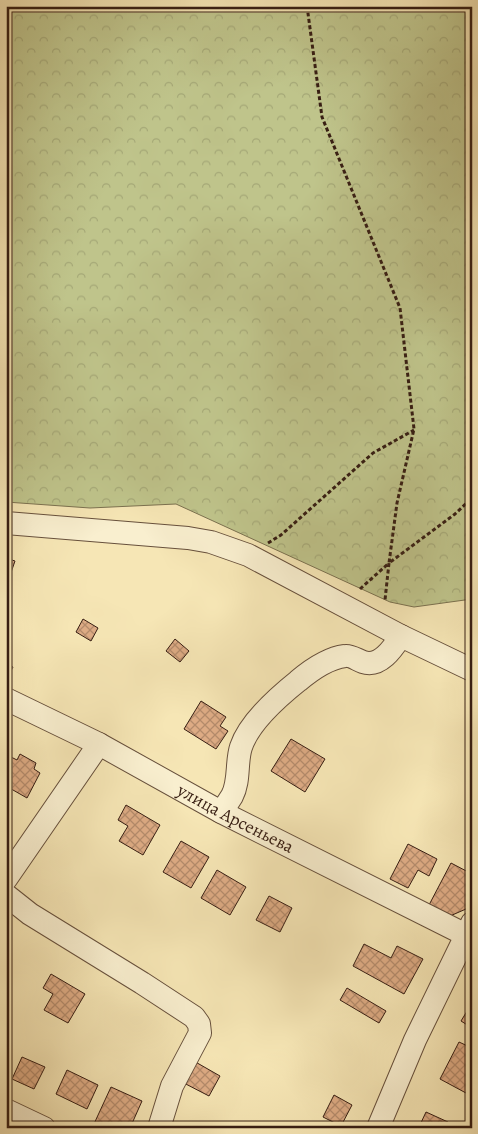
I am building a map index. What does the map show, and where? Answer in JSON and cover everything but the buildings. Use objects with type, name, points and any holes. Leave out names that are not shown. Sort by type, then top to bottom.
[{"type":"street","points":[[6,523],[188,538],[211,542],[248,555],[402,636],[472,670]]},
{"type":"street","points":[[221,812],[233,795],[240,750],[246,735],[272,704],[298,680],[320,666],[337,658],[348,656],[366,663],[376,662],[391,651],[402,636]]},
{"type":"street","name":"улица Арсеньева","points":[[6,699],[99,744],[221,812],[469,929]]},
{"type":"street","points":[[6,880],[99,744]]},
{"type":"street","points":[[6,896],[30,914],[188,1013],[200,1024],[200,1034],[172,1086],[159,1128]]},
{"type":"street","points":[[378,1128],[415,1040],[469,929]]},
{"type":"street","points":[[6,1110],[44,1128]]},
{"type":"path","points":[[307,6],[322,117],[400,308],[414,430],[397,503],[386,600]]},
{"type":"path","points":[[248,555],[281,535],[373,453],[414,430]]},
{"type":"path","points":[[360,589],[389,563],[455,514],[472,498]]},
{"type":"green space","points":[[6,6],[472,6],[472,599],[414,607],[390,602],[176,504],[90,508],[6,502]]}]
